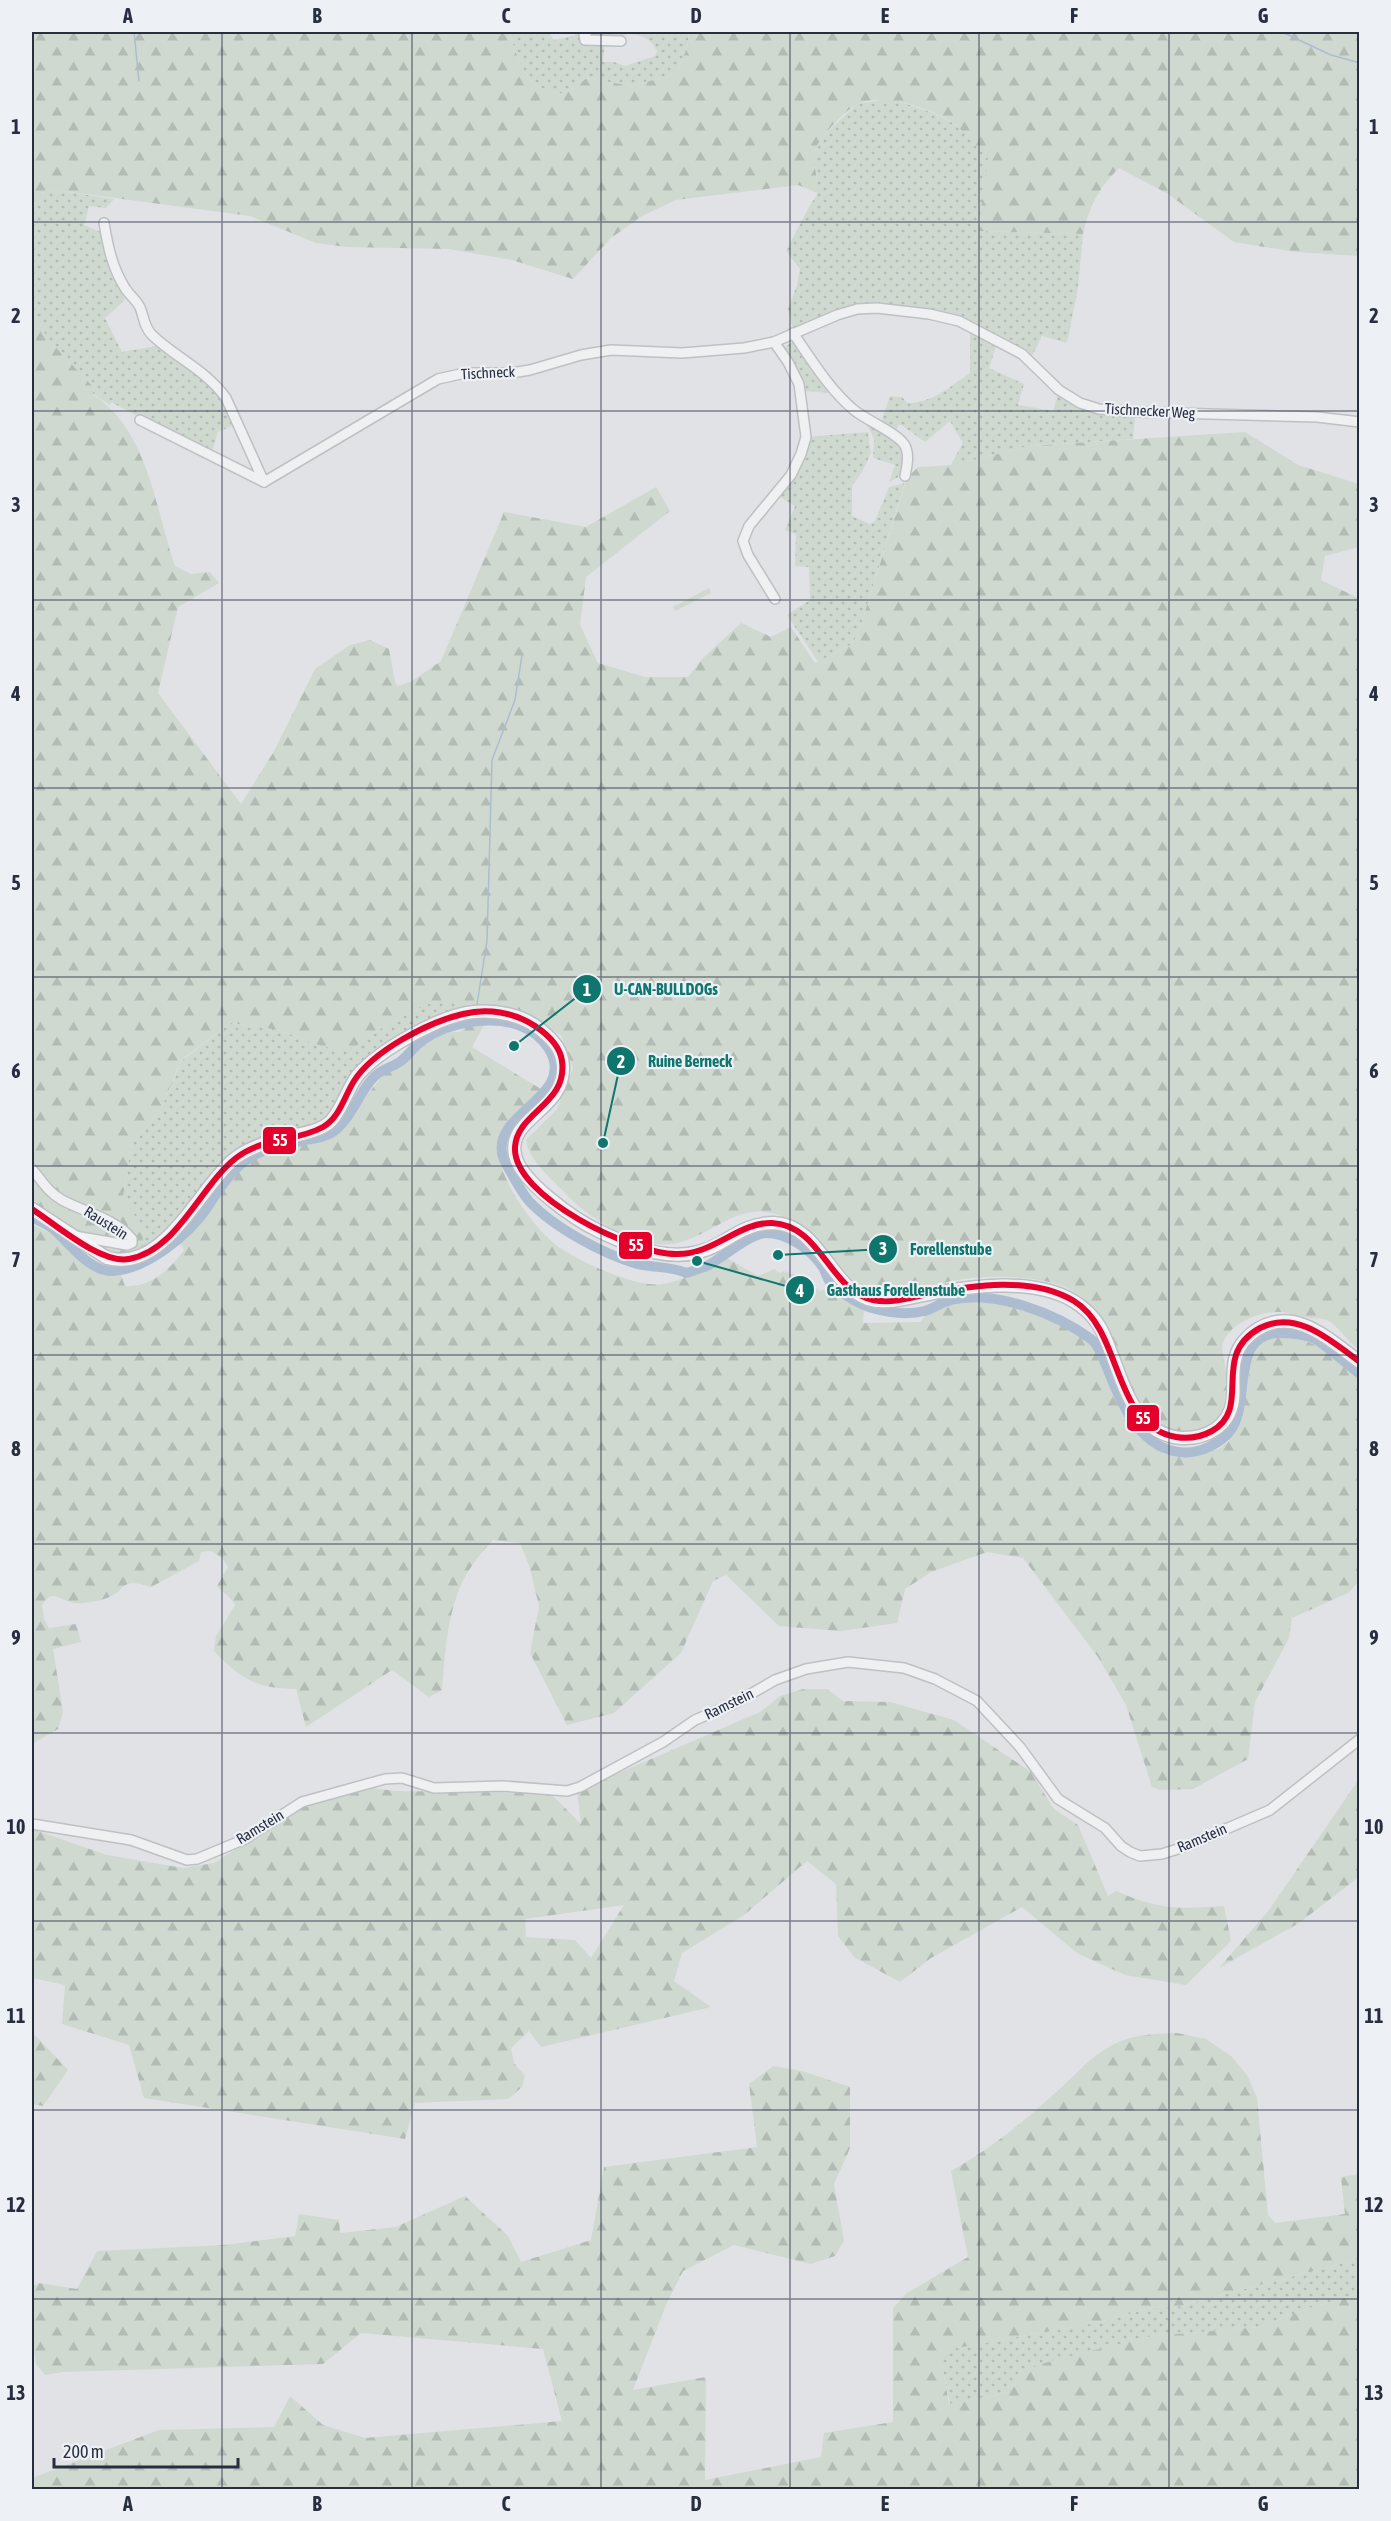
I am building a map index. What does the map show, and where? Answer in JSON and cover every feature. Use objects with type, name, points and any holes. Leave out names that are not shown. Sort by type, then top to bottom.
[{"type":"main road","points":[[32,1209],[75,1236],[93,1251],[119,1261],[132,1258],[148,1251],[186,1220],[214,1180],[239,1155],[276,1139],[327,1125],[334,1118],[355,1079],[377,1058],[427,1027],[447,1018],[476,1012],[491,1012],[516,1016],[534,1024],[555,1041],[562,1058],[562,1076],[556,1093],[543,1109],[527,1120],[517,1135],[514,1147],[517,1162],[550,1198],[568,1213],[624,1242],[647,1251],[682,1256],[696,1254],[714,1246],[745,1227],[757,1224],[781,1224],[793,1229],[818,1248],[846,1286],[869,1299],[902,1299],[994,1285],[1031,1287],[1054,1292],[1084,1308],[1100,1328],[1121,1382],[1139,1414],[1159,1430],[1180,1438],[1205,1436],[1224,1421],[1233,1399],[1235,1357],[1251,1333],[1267,1324],[1278,1321],[1306,1324],[1359,1362]]},
{"type":"street","points":[[587,32],[584,34],[585,40],[621,42]]},
{"type":"street","points":[[104,223],[114,271],[130,296],[141,308],[150,333],[197,367],[218,387],[226,398],[264,482]]},
{"type":"street","name":"Tischnecker Weg","points":[[793,333],[857,309],[897,309],[929,314],[958,321],[1005,344],[1022,354],[1059,390],[1080,403],[1099,409],[1317,417],[1359,422]]},
{"type":"street","points":[[793,333],[826,381],[853,409],[903,442],[907,451],[905,476]]},
{"type":"street","name":"Tischneck","points":[[264,482],[397,402],[444,377],[465,373],[511,373],[530,370],[580,355],[611,350],[670,353],[744,348],[774,342],[793,333]]},
{"type":"street","points":[[774,342],[788,362],[799,384],[806,437],[791,475],[749,526],[743,541],[748,555],[775,599]]},
{"type":"street","points":[[140,420],[264,482]]},
{"type":"street","name":"Raustein","points":[[32,1169],[50,1191],[61,1200],[104,1220],[131,1237],[132,1243],[127,1245],[75,1236]]},
{"type":"street","name":"Ramstein","points":[[32,1824],[131,1840],[187,1860],[197,1859],[244,1839],[302,1802],[385,1779],[402,1778],[435,1788],[503,1786],[567,1791],[580,1787],[663,1742],[695,1720],[735,1703],[775,1680],[806,1669],[848,1662],[904,1668],[935,1679],[977,1701],[1020,1747],[1058,1799],[1106,1828],[1121,1846],[1140,1856],[1162,1854],[1184,1847],[1270,1810],[1359,1739]]},
{"type":"green space","points":[[32,32],[510,32],[516,53],[526,74],[542,89],[552,93],[564,93],[587,78],[631,86],[676,74],[687,48],[689,32],[1359,32],[1359,256],[1296,252],[1234,242],[1168,194],[1119,168],[1096,198],[1083,234],[978,231],[988,157],[947,119],[907,104],[879,100],[866,101],[853,107],[832,126],[819,142],[814,154],[818,181],[817,193],[798,185],[676,200],[642,216],[611,238],[573,279],[512,260],[449,249],[347,247],[316,243],[250,216],[55,190],[42,193],[32,203]]},
{"type":"green space","points":[[510,32],[548,32],[554,40],[575,35],[575,32],[689,32],[687,48],[676,74],[631,86],[587,78],[564,93],[552,93],[542,89],[534,82],[526,74]],"holes":[[[628,34],[646,38],[657,51],[655,56],[625,66],[614,62],[603,62],[605,39],[614,39]]]},
{"type":"green space","points":[[887,99],[947,119],[989,157],[979,231],[1083,234],[1078,288],[1067,343],[1042,336],[1031,358],[973,326],[878,305],[793,330],[788,309],[800,269],[786,251],[817,195],[817,175],[812,160],[816,148],[822,137],[857,104]]},
{"type":"green space","points":[[55,190],[114,199],[106,208],[89,206],[84,225],[103,233],[112,272],[125,300],[105,318],[122,352],[161,345],[216,389],[234,425],[218,432],[211,455],[111,402],[110,405],[92,393],[95,389],[47,338],[32,309],[32,203],[42,193]]},
{"type":"green space","points":[[32,309],[47,338],[95,389],[92,394],[111,409],[126,427],[147,471],[175,566],[191,574],[210,572],[219,583],[178,607],[158,693],[241,804],[273,753],[315,669],[350,645],[370,640],[389,649],[395,682],[398,686],[412,681],[441,661],[504,512],[586,527],[656,487],[670,511],[586,577],[580,625],[598,663],[645,677],[688,677],[702,659],[741,623],[771,637],[791,627],[815,663],[852,644],[858,634],[907,478],[918,467],[954,465],[1029,446],[1245,432],[1298,465],[1359,484],[1359,547],[1325,556],[1321,580],[1360,599],[1359,1350],[1331,1322],[1325,1319],[1278,1312],[1252,1317],[1236,1327],[1224,1340],[1222,1350],[1226,1370],[1227,1403],[1223,1414],[1212,1425],[1201,1431],[1180,1434],[1159,1427],[1150,1420],[1130,1384],[1110,1334],[1101,1319],[1090,1305],[1063,1286],[1031,1279],[995,1277],[961,1279],[908,1294],[883,1294],[856,1282],[802,1227],[773,1213],[745,1213],[681,1242],[650,1243],[634,1239],[602,1223],[574,1202],[541,1168],[528,1148],[526,1140],[557,1109],[573,1068],[561,1035],[518,1013],[472,1008],[454,1002],[432,1002],[386,1025],[355,1047],[339,1050],[321,1046],[279,1030],[231,1023],[181,1060],[161,1109],[131,1145],[123,1197],[144,1230],[141,1249],[127,1256],[106,1255],[32,1205]]},
{"type":"green space","points":[[970,330],[997,343],[989,368],[1024,384],[1018,405],[1053,411],[1058,394],[1077,405],[1095,411],[1135,416],[1133,439],[1029,446],[950,466],[963,443],[950,421],[925,442],[900,424],[893,433],[880,425],[890,396],[902,397],[907,403],[924,401],[970,373]]},
{"type":"green space","points":[[795,341],[834,393],[802,391],[782,348]]},
{"type":"green space","points":[[865,420],[904,448],[904,469],[899,476],[889,482],[895,465],[873,458],[874,439]]},
{"type":"green space","points":[[868,432],[871,453],[852,486],[852,516],[870,524],[875,521],[889,487],[905,483],[858,634],[852,644],[818,662],[787,615],[810,600],[809,567],[795,566],[796,534],[785,530],[795,506],[780,497],[781,490],[807,437]]},
{"type":"green space","points":[[709,588],[711,593],[675,611],[673,607]]},
{"type":"green space","points":[[432,1002],[454,1002],[472,1008],[398,1038],[322,1121],[256,1143],[163,1233],[141,1249],[123,1197],[131,1145],[161,1109],[181,1061],[231,1023],[279,1030],[321,1046],[355,1047],[386,1025]]},
{"type":"green space","points":[[474,1022],[484,1025],[472,1047],[541,1089],[531,1102],[511,1119],[501,1133],[499,1154],[514,1195],[550,1240],[572,1255],[604,1271],[637,1282],[663,1284],[688,1277],[727,1258],[758,1276],[775,1269],[777,1272],[783,1271],[797,1275],[820,1291],[832,1287],[864,1310],[863,1323],[920,1322],[925,1316],[961,1301],[995,1303],[1049,1317],[1092,1344],[1122,1413],[1147,1442],[1164,1454],[1194,1457],[1220,1448],[1229,1441],[1241,1418],[1253,1348],[1268,1340],[1282,1336],[1309,1342],[1335,1358],[1359,1377],[1359,1581],[1348,1593],[1292,1618],[1289,1638],[1255,1702],[1248,1759],[1193,1789],[1160,1790],[1152,1787],[1126,1705],[1098,1657],[1023,1558],[987,1552],[931,1572],[905,1589],[897,1623],[841,1631],[779,1626],[726,1575],[713,1581],[681,1653],[614,1713],[567,1725],[530,1653],[539,1606],[529,1565],[520,1543],[493,1540],[468,1572],[454,1604],[448,1632],[442,1690],[429,1697],[392,1670],[306,1727],[296,1689],[271,1687],[251,1680],[232,1669],[214,1651],[216,1636],[235,1605],[217,1586],[228,1567],[222,1558],[211,1551],[201,1552],[199,1561],[151,1587],[128,1584],[112,1596],[83,1603],[73,1603],[50,1596],[42,1604],[44,1619],[49,1628],[76,1624],[81,1642],[53,1649],[63,1712],[58,1729],[32,1744],[32,1224],[65,1243],[98,1271],[121,1275],[125,1286],[143,1284],[159,1276],[179,1257],[184,1250],[178,1241],[208,1212],[220,1192],[241,1166],[271,1150],[334,1136],[384,1074],[441,1031],[459,1032]]},
{"type":"green space","points":[[803,1689],[827,1689],[843,1701],[890,1702],[954,1720],[1031,1772],[1054,1809],[1078,1825],[1108,1896],[1116,1891],[1145,1902],[1169,1907],[1224,1906],[1231,1941],[1186,1985],[1125,1975],[1077,1953],[1022,1907],[931,1958],[900,1982],[854,1957],[838,1936],[836,1884],[807,1861],[744,1915],[682,1953],[674,1981],[711,2007],[541,2047],[529,2031],[511,2048],[514,2063],[525,2076],[522,2087],[508,2099],[415,2103],[405,2139],[144,2098],[129,2045],[62,2024],[65,1985],[32,1978],[32,1829],[107,1855],[183,1868],[214,1863],[248,1842],[302,1802],[344,1784],[395,1791],[550,1793],[581,1824],[577,1791],[760,1712],[780,1696]],"holes":[[[624,1905],[591,1958],[575,1940],[526,1937],[525,1919]]]},
{"type":"green space","points":[[1359,1779],[1359,1877],[1299,1923],[1219,1968],[1269,1910]]},
{"type":"green space","points":[[32,2032],[68,2070],[43,2106],[32,2104]]},
{"type":"green space","points":[[1177,2033],[1206,2039],[1231,2056],[1247,2075],[1257,2098],[1268,2215],[1275,2223],[1345,2214],[1341,2177],[1359,2174],[1359,2259],[1176,2307],[1150,2308],[1101,2322],[940,2351],[949,2404],[1010,2392],[1019,2372],[1054,2360],[1152,2336],[1261,2327],[1309,2308],[1359,2294],[1359,2489],[1294,2490],[1293,2487],[1289,2490],[32,2489],[32,2478],[159,2430],[274,2427],[290,2396],[323,2425],[365,2438],[562,2421],[543,2349],[361,2333],[323,2364],[63,2372],[45,2375],[36,2364],[32,2339],[32,2287],[39,2283],[77,2289],[97,2251],[224,2245],[295,2236],[299,2214],[339,2220],[340,2233],[396,2227],[465,2196],[508,2236],[521,2262],[591,2240],[604,2167],[757,2147],[749,2084],[773,2066],[802,2071],[850,2087],[850,2148],[834,2184],[844,2241],[835,2256],[811,2264],[734,2245],[683,2271],[666,2305],[633,2390],[706,2377],[705,2480],[821,2457],[824,2433],[893,2422],[893,2308],[907,2293],[968,2257],[951,2171],[978,2155],[1017,2126],[1105,2049],[1137,2036]]},
{"type":"green space","points":[[1359,2259],[1359,2294],[1309,2308],[1261,2327],[1152,2336],[1019,2372],[1010,2392],[950,2404],[939,2351],[1101,2322],[1150,2308],[1176,2307]]},
{"type":"waterway","points":[[134,32],[139,81]]},
{"type":"waterway","points":[[1282,32],[1331,55],[1360,63]]},
{"type":"waterway","points":[[477,1004],[487,941],[492,760],[515,700],[522,655]]},
{"type":"waterway","points":[[32,1217],[53,1229],[80,1256],[96,1267],[113,1271],[139,1264],[166,1249],[189,1229],[230,1175],[247,1160],[271,1148],[319,1138],[333,1132],[344,1121],[375,1076],[401,1061],[423,1040],[458,1025],[499,1021],[523,1027],[534,1033],[549,1049],[555,1065],[552,1079],[545,1091],[510,1126],[503,1138],[504,1160],[524,1194],[539,1211],[565,1230],[609,1254],[637,1264],[675,1269],[686,1273],[707,1266],[753,1237],[766,1233],[774,1234],[790,1239],[805,1248],[822,1266],[834,1286],[855,1301],[872,1308],[912,1313],[968,1297],[1005,1301],[1024,1306],[1061,1321],[1091,1339],[1101,1353],[1118,1395],[1132,1420],[1150,1440],[1161,1447],[1178,1452],[1205,1449],[1221,1440],[1230,1431],[1240,1404],[1248,1356],[1254,1344],[1265,1336],[1282,1333],[1313,1338],[1360,1374]]},
{"type":"transit line","name":"55","points":[[32,1209],[79,1242],[105,1256],[129,1259],[146,1254],[174,1231],[211,1184],[236,1158],[257,1146],[313,1132],[329,1123],[363,1070],[402,1039],[463,1014],[481,1011],[500,1012],[518,1017],[540,1029],[556,1045],[562,1061],[562,1076],[557,1088],[518,1135],[515,1147],[519,1166],[533,1185],[554,1203],[579,1219],[633,1244],[657,1251],[676,1254],[690,1253],[748,1228],[772,1223],[789,1226],[802,1234],[846,1284],[858,1294],[873,1300],[894,1301],[964,1288],[1002,1285],[1021,1285],[1058,1293],[1074,1301],[1090,1315],[1102,1334],[1128,1397],[1140,1415],[1155,1429],[1176,1437],[1199,1436],[1212,1431],[1221,1424],[1230,1407],[1236,1355],[1245,1339],[1260,1328],[1274,1323],[1287,1322],[1300,1325],[1325,1337],[1360,1362]]},
{"type":"place","name":"U-CAN-BULLDOGs","points":[[514,1046]]},
{"type":"place","name":"Ruine Berneck","points":[[603,1143]]},
{"type":"place","name":"Forellenstube","points":[[778,1255]]},
{"type":"place","name":"Gasthaus Forellenstube","points":[[697,1261]]}]
